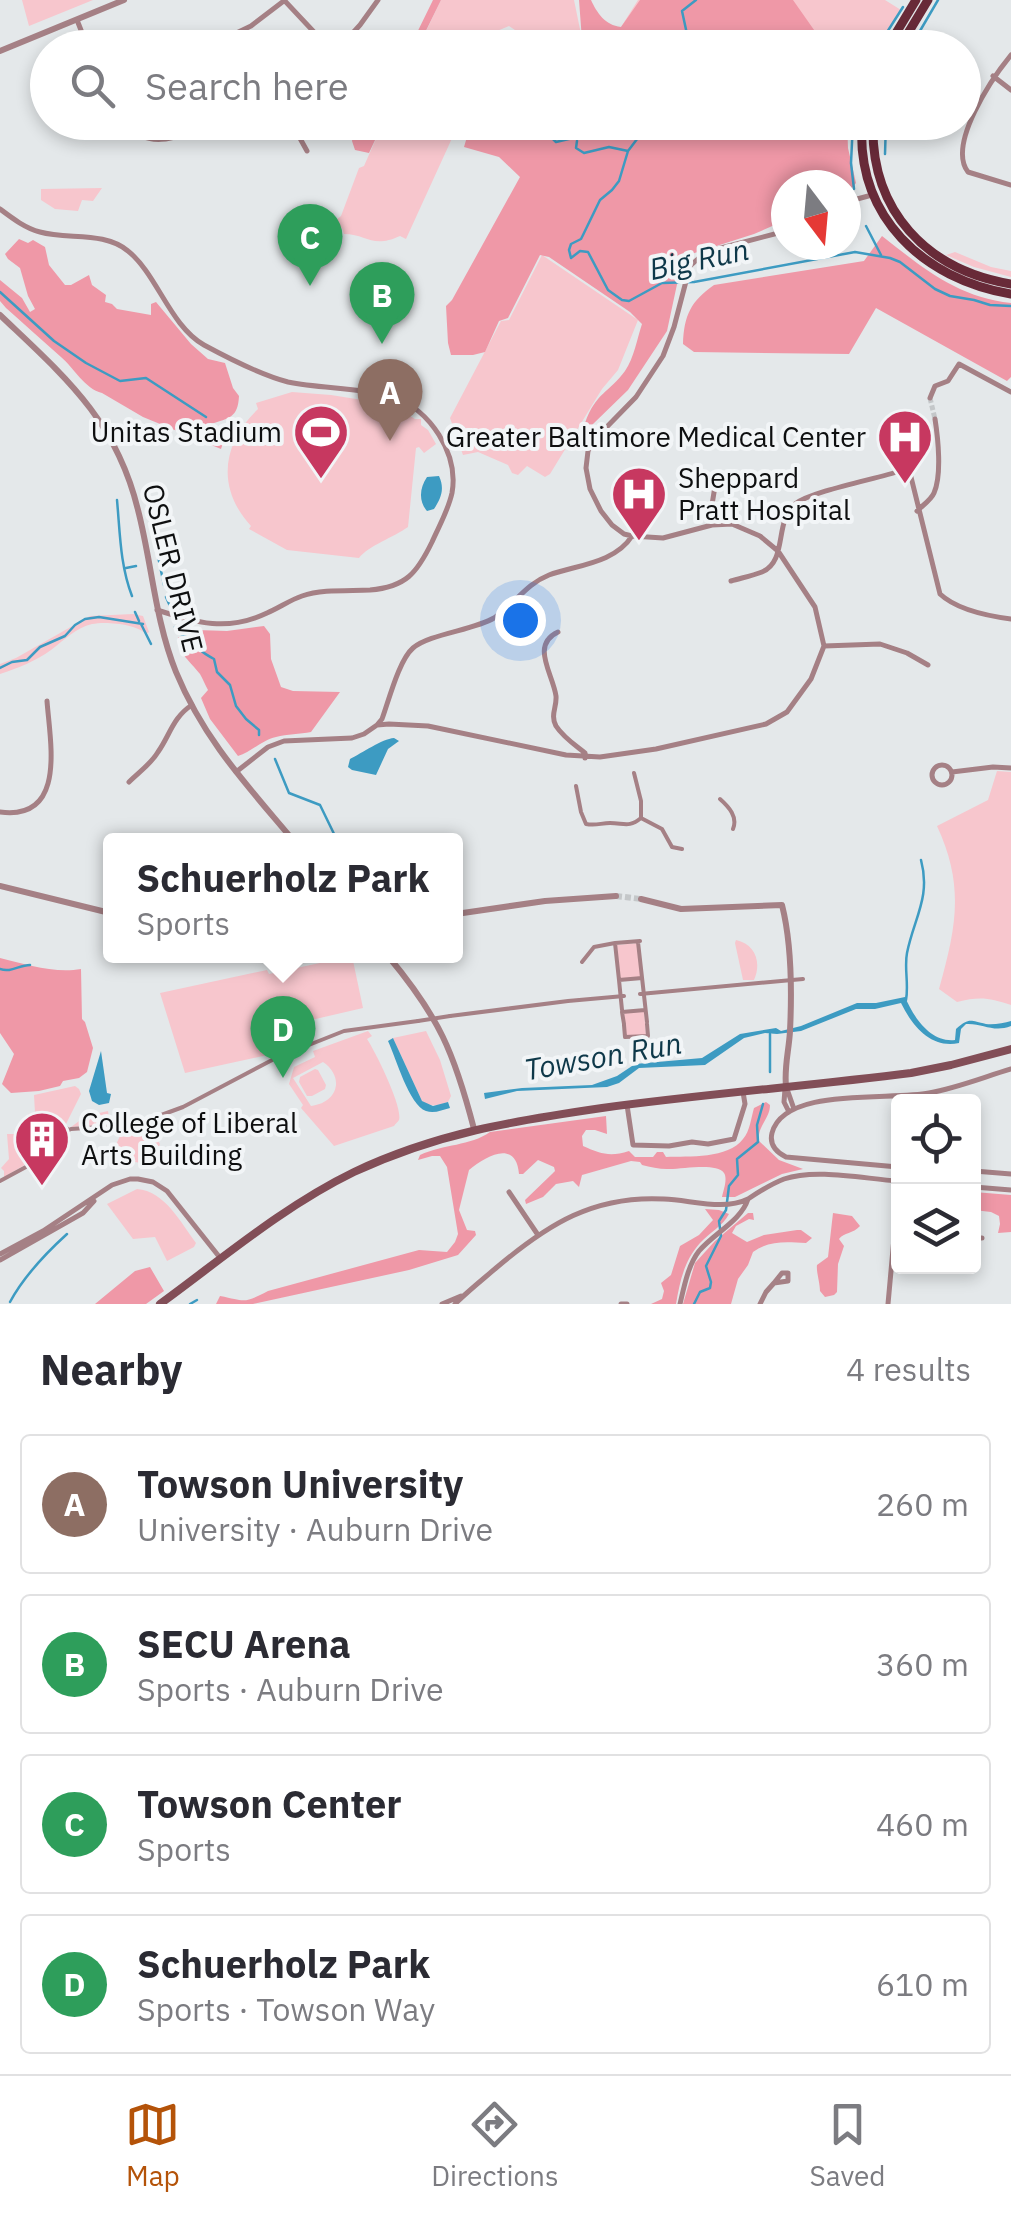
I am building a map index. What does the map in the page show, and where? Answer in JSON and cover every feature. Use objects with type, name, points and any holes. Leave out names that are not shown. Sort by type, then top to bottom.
[{"type":"main road","points":[[897,30],[916,0]]},
{"type":"main road","points":[[910,30],[928,0]]},
{"type":"main road","points":[[862,140],[863,160],[874,195],[893,230],[913,251],[969,284],[1011,294]]},
{"type":"main road","points":[[874,140],[879,176],[890,204],[918,241],[955,268],[1011,284]]},
{"type":"main road","points":[[874,195],[871,162],[875,157]]},
{"type":"main road","points":[[874,195],[902,232],[918,241]]},
{"type":"main road","points":[[160,1304],[297,1204],[336,1181],[390,1157],[474,1129],[627,1105],[929,1070],[1011,1048]]},
{"type":"street","points":[[52,30],[124,0]]},
{"type":"street","points":[[243,30],[284,0],[312,30]]},
{"type":"street","points":[[356,30],[378,0]]},
{"type":"street","points":[[77,20],[81,30]]},
{"type":"street","points":[[0,51],[30,39]]},
{"type":"street","points":[[981,99],[1011,56]]},
{"type":"street","points":[[994,76],[1011,90]]},
{"type":"street","points":[[300,140],[306,151]]},
{"type":"street","points":[[965,140],[960,155],[968,172],[1011,185]]},
{"type":"street","points":[[861,198],[874,195]]},
{"type":"street","points":[[0,210],[42,233],[118,244],[132,254],[188,332],[202,344],[282,380],[382,394],[404,402],[429,420],[446,452],[453,481],[446,513],[422,561],[404,581],[388,588],[306,594],[248,620],[222,625],[157,610]]},
{"type":"street","points":[[377,725],[428,726],[585,758],[607,757],[772,722],[801,696],[824,646],[815,608],[778,551],[745,528],[727,524],[668,538],[632,536],[612,525],[598,506],[587,479],[587,457],[598,435],[636,397],[659,363],[672,334],[692,263],[710,252],[771,234]]},
{"type":"street","name":"OSLER DRIVE","points":[[0,314],[73,384],[113,443],[138,509],[170,658],[208,736],[287,833]]},
{"type":"street","points":[[930,398],[934,386],[948,380],[958,364],[1011,392]]},
{"type":"street","points":[[917,511],[932,498],[937,484],[935,419]]},
{"type":"street","points":[[731,580],[763,572],[771,566],[785,518],[800,502],[900,472],[910,473],[940,594],[955,604],[1011,619]]},
{"type":"street","points":[[712,525],[716,480]]},
{"type":"street","points":[[236,772],[268,747],[284,740],[352,738],[364,734],[382,719],[404,662],[414,648],[492,618],[534,583],[615,554],[632,536]]},
{"type":"street","points":[[558,632],[551,636],[544,650],[556,698],[553,720],[585,753],[585,758]]},
{"type":"street","points":[[824,646],[880,644],[928,665]]},
{"type":"street","points":[[0,812],[18,812],[32,806],[50,782],[47,702]]},
{"type":"street","points":[[129,782],[157,755],[176,718],[192,705]]},
{"type":"street","points":[[952,772],[1011,768]]},
{"type":"street","points":[[576,786],[586,824],[632,825],[640,818],[641,801],[634,773]]},
{"type":"street","points":[[720,799],[731,810],[735,825],[732,830]]},
{"type":"street","points":[[640,818],[662,830],[672,847],[682,848]]},
{"type":"street","points":[[0,886],[103,911]]},
{"type":"street","points":[[463,913],[616,896]]},
{"type":"street","points":[[641,899],[681,909],[782,905],[790,979],[784,1102],[792,1111]]},
{"type":"street","points":[[582,962],[594,947],[615,943],[639,942],[648,1036],[625,1037],[615,943]]},
{"type":"street","points":[[394,963],[425,1002],[444,1034],[474,1129]]},
{"type":"street","points":[[620,980],[642,978]]},
{"type":"street","points":[[642,994],[803,978]]},
{"type":"street","points":[[71,1130],[126,1125],[169,1112],[276,1058],[344,1031],[622,996]]},
{"type":"street","points":[[622,1012],[645,1010]]},
{"type":"street","points":[[891,1165],[780,1154],[771,1134],[792,1111],[812,1101],[933,1092],[1011,1069]]},
{"type":"street","points":[[627,1105],[634,1145],[708,1144],[734,1139],[744,1104],[743,1091]]},
{"type":"street","points":[[0,1181],[31,1165],[61,1133]]},
{"type":"street","points":[[981,1172],[1011,1174]]},
{"type":"street","points":[[456,1304],[538,1235],[584,1210],[624,1200],[660,1198],[728,1204],[802,1175],[891,1181]]},
{"type":"street","points":[[0,1257],[83,1213],[95,1198],[121,1181],[138,1178],[154,1182],[173,1196],[221,1259]]},
{"type":"street","points":[[981,1188],[1011,1190]]},
{"type":"street","points":[[508,1192],[538,1235]]},
{"type":"street","points":[[680,1304],[697,1253],[745,1208],[748,1199]]},
{"type":"street","points":[[888,1304],[892,1274]]},
{"type":"street","points":[[760,1304],[774,1283]]},
{"type":"street","points":[[442,1304],[464,1295]]},
{"type":"shaded area","points":[[22,0],[93,0],[29,26]]},
{"type":"shaded area","points":[[433,0],[441,0],[426,30],[418,30]]},
{"type":"shaded area","points":[[441,0],[574,0],[580,30],[515,30],[509,26],[499,30],[427,30]]},
{"type":"shaded area","points":[[579,0],[591,0],[602,18],[621,27],[640,0],[793,0],[814,30],[581,30]]},
{"type":"shaded area","points":[[638,0],[885,0],[901,10],[888,30],[620,30]]},
{"type":"shaded area","points":[[375,140],[451,140],[406,239],[400,236],[376,241],[344,234],[342,228],[332,223],[341,216],[359,168],[364,166]]},
{"type":"shaded area","points":[[375,140],[369,153],[355,150],[352,141]]},
{"type":"shaded area","points":[[466,140],[848,140],[853,170],[771,170],[771,227],[682,257],[674,267],[679,275],[667,331],[628,390],[592,425],[585,423],[589,413],[628,366],[642,324],[549,257],[540,255],[508,318],[499,321],[485,352],[451,355],[446,306],[520,177],[499,157],[464,147]]},
{"type":"shaded area","points":[[102,188],[93,201],[82,200],[78,211],[55,209],[41,200],[41,189]]},
{"type":"shaded area","points":[[882,236],[957,288],[1011,303],[1011,377],[1007,381],[876,308],[849,354],[694,352],[683,344],[690,310],[714,285],[864,261]]},
{"type":"shaded area","points":[[19,239],[28,243],[33,240],[45,247],[49,265],[65,285],[89,275],[92,285],[106,295],[105,302],[117,309],[151,315],[151,304],[156,302],[191,344],[208,359],[225,363],[239,396],[234,413],[211,424],[223,443],[221,449],[143,417],[90,387],[6,308],[0,301],[0,280],[22,298],[30,312],[35,309],[20,268],[5,254]]},
{"type":"shaded area","points":[[955,252],[1011,271],[1011,277],[946,255]]},
{"type":"shaded area","points":[[542,255],[638,320],[618,370],[545,477],[527,466],[518,475],[512,473],[508,465],[478,452],[463,455],[450,418],[501,321],[509,320]]},
{"type":"shaded area","name":"Unitas Stadium","points":[[292,392],[381,403],[380,410],[390,416],[394,406],[421,419],[421,425],[436,444],[424,453],[416,448],[408,527],[359,558],[287,550],[249,529],[251,526],[232,496],[228,481],[231,451],[246,422],[258,409],[256,403]]},
{"type":"shaded area","points":[[90,616],[143,616],[149,632],[121,624],[92,624],[75,631],[39,658],[0,674],[0,664]]},
{"type":"shaded area","points":[[264,626],[270,634],[271,659],[281,687],[340,692],[311,732],[271,739],[238,756],[210,719],[201,698],[208,690],[183,653],[178,637],[187,641],[197,639],[197,630]]},
{"type":"shaded area","points":[[997,771],[1011,772],[1011,1005],[985,999],[957,1002],[939,989],[955,907],[952,868],[937,826],[988,800]]},
{"type":"shaded area","points":[[736,940],[748,945],[755,955],[754,980],[743,980]]},
{"type":"shaded area","points":[[638,943],[641,977],[620,979],[617,945]]},
{"type":"shaded area","points":[[0,958],[51,969],[81,969],[82,1019],[93,1048],[87,1072],[79,1078],[39,1091],[11,1093],[2,1084],[14,1054],[0,1033]]},
{"type":"shaded area","points":[[320,963],[353,963],[363,1008],[281,1027],[286,1051],[185,1073],[160,993],[267,970],[269,974]]},
{"type":"shaded area","points":[[644,1011],[646,1035],[626,1036],[624,1013]]},
{"type":"shaded area","points":[[368,1031],[372,1036],[367,1039],[397,1104],[399,1120],[394,1126],[334,1146],[301,1108],[303,1105],[289,1084],[294,1067],[315,1057],[313,1051]],"holes":[[[323,1062],[336,1082],[332,1095],[311,1106],[293,1078]]]},
{"type":"shaded area","points":[[426,1031],[451,1096],[448,1102],[437,1105],[422,1101],[393,1038]]},
{"type":"shaded area","points":[[315,1069],[325,1089],[307,1096],[300,1077]]},
{"type":"shaded area","points":[[75,1086],[81,1094],[66,1124],[60,1127],[60,1134],[35,1159],[4,1177],[1,1168],[9,1159],[7,1134],[23,1134],[28,1114],[35,1113],[34,1095]]},
{"type":"shaded area","points":[[766,1102],[770,1105],[759,1141],[779,1160],[803,1169],[782,1174],[735,1197],[722,1197],[726,1178],[720,1170],[661,1169],[631,1161],[582,1175],[579,1187],[573,1181],[556,1184],[543,1197],[526,1204],[525,1200],[555,1171],[554,1167],[538,1160],[519,1174],[512,1157],[499,1154],[469,1170],[459,1210],[467,1230],[475,1231],[476,1235],[458,1255],[409,1270],[253,1304],[216,1304],[220,1296],[249,1300],[268,1291],[419,1250],[447,1252],[458,1234],[447,1167],[440,1156],[418,1160],[429,1151],[490,1132],[606,1116],[607,1134],[586,1130],[583,1146],[606,1154],[629,1151],[635,1157],[653,1157],[657,1152],[666,1157],[708,1155],[728,1150],[743,1139],[754,1108]]},
{"type":"shaded area","points":[[108,1111],[110,1124],[71,1127],[86,1116]]},
{"type":"shaded area","points":[[135,1129],[152,1132],[160,1144],[155,1157],[141,1163],[123,1160],[114,1149],[120,1136]]},
{"type":"shaded area","points":[[137,1189],[164,1202],[196,1243],[194,1247],[167,1261],[155,1237],[133,1239],[107,1204]]},
{"type":"shaded area","points":[[981,1193],[1011,1195],[1011,1232],[998,1233],[999,1216],[981,1211]]},
{"type":"shaded area","points":[[705,1209],[729,1214],[690,1257],[676,1304],[651,1304],[662,1299],[661,1283],[671,1275],[680,1246],[699,1235],[713,1220]]},
{"type":"shaded area","points":[[748,1213],[753,1213],[754,1220],[736,1226],[732,1233],[747,1242],[797,1230],[812,1238],[806,1243],[772,1244],[753,1252],[738,1279],[731,1304],[683,1304],[695,1263]]},
{"type":"shaded area","points":[[833,1213],[852,1216],[860,1226],[839,1239],[844,1246],[838,1264],[837,1292],[825,1297],[820,1291],[817,1265],[828,1257]]},
{"type":"shaded area","points":[[150,1267],[164,1291],[146,1304],[95,1304],[135,1271]]},
{"type":"water","points":[[439,476],[440,497],[434,509],[427,511],[421,498],[423,485],[427,477]]},
{"type":"water","points":[[394,738],[399,741],[388,749],[376,775],[348,767],[350,759]]},
{"type":"water","name":"Towson Run","points":[[905,997],[924,1027],[946,1040],[955,1040],[956,1029],[967,1021],[1011,1021],[1011,1026],[966,1024],[959,1043],[949,1044],[924,1034],[901,1003],[856,1009],[801,1031],[744,1038],[705,1065],[639,1068],[607,1087],[517,1091],[485,1099],[484,1093],[522,1088],[592,1085],[635,1064],[702,1058],[740,1034],[776,1028],[781,1031],[857,1003]]},
{"type":"water","points":[[393,1038],[422,1101],[433,1106],[448,1102],[450,1108],[429,1112],[414,1100],[388,1041]]},
{"type":"water","points":[[101,1051],[107,1093],[111,1094],[109,1103],[99,1105],[92,1101],[89,1091]]},
{"type":"waterway","name":"Big Run","points":[[686,30],[682,11],[696,0]]},
{"type":"waterway","points":[[920,30],[938,0]]},
{"type":"waterway","points":[[888,30],[903,7]]},
{"type":"waterway","points":[[554,140],[564,140]]},
{"type":"waterway","name":"Big Run","points":[[636,140],[628,151],[619,181],[600,200],[581,239],[571,244],[569,250],[571,258],[580,251],[588,252],[608,290],[622,300],[629,301],[662,283],[694,282],[855,252],[900,262],[950,296],[1011,306]]},
{"type":"waterway","points":[[852,140],[852,170]]},
{"type":"waterway","points":[[885,140],[885,154]]},
{"type":"waterway","points":[[577,141],[576,148],[584,153],[609,147],[628,151]]},
{"type":"waterway","points":[[866,226],[881,255]]},
{"type":"waterway","points":[[0,292],[54,341],[86,363],[120,381],[146,378],[206,417]]},
{"type":"waterway","points":[[117,500],[123,560],[132,596]]},
{"type":"waterway","points":[[155,542],[164,585]]},
{"type":"waterway","points":[[126,568],[136,566]]},
{"type":"waterway","points":[[166,597],[170,606]]},
{"type":"waterway","points":[[135,612],[139,621]]},
{"type":"waterway","points":[[0,668],[27,660],[40,647],[65,636],[85,619],[99,617],[143,624]]},
{"type":"waterway","points":[[141,624],[151,644]]},
{"type":"waterway","points":[[175,627],[181,634],[193,637],[200,650],[214,659],[217,672],[230,685],[236,706],[259,730],[259,735]]},
{"type":"waterway","points":[[275,759],[289,793],[320,805],[334,833]]},
{"type":"waterway","points":[[906,1000],[907,953],[924,885],[921,860]]},
{"type":"waterway","points":[[0,969],[30,965]]},
{"type":"waterway","points":[[770,1034],[770,1072]]},
{"type":"waterway","points":[[694,1304],[700,1292],[710,1288],[706,1266],[721,1236],[719,1221],[726,1210],[729,1186],[738,1175],[737,1159],[758,1142],[757,1125],[763,1104]]},
{"type":"waterway","name":"Towson Run","points":[[10,1302],[36,1266],[67,1234]]},
{"type":"waterway","points":[[190,1304],[197,1300]]},
{"type":"tunnel","points":[[930,398],[935,419]]},
{"type":"tunnel","points":[[616,896],[641,899]]},
{"type":"place","name":"Towson Center","points":[[310,286]]},
{"type":"place","name":"SECU Arena","points":[[382,344]]},
{"type":"place","name":"Towson University","points":[[390,441]]},
{"type":"place","name":"Unitas Stadium","points":[[321,481]]},
{"type":"place","name":"Greater Baltimore Medical Center","points":[[905,486]]},
{"type":"place","name":"Sheppard Pratt Hospital","points":[[639,543]]},
{"type":"place","name":"Schuerholz Park","points":[[283,1078]]},
{"type":"place","name":"College of Liberal Arts Building","points":[[42,1188]]}]
